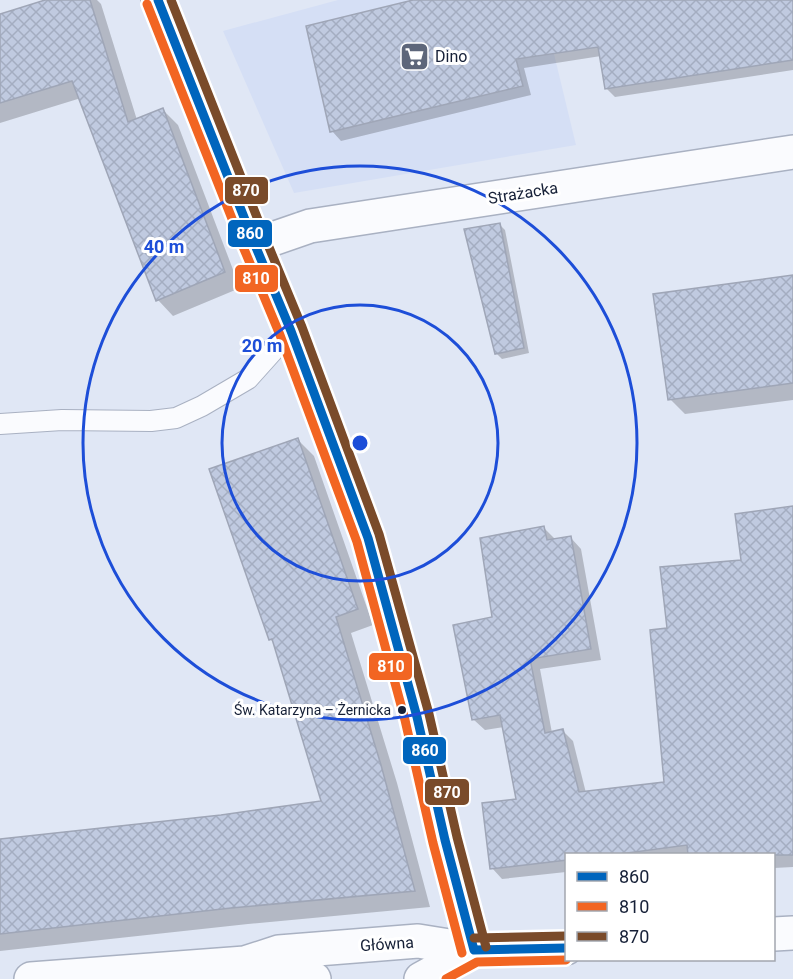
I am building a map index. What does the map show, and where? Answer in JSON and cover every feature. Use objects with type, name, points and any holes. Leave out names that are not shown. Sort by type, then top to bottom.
[{"type":"street","points":[[158,0],[291,331],[368,538],[417,717],[445,840],[474,950],[421,979]]},
{"type":"street","name":"Strażacka","points":[[255,245],[310,225],[793,152]]},
{"type":"street","points":[[775,934],[793,933]]},
{"type":"street","name":"Główna","points":[[253,971],[279,952],[418,940],[474,950],[565,948]]},
{"type":"street","name":"Główna","points":[[31,979],[253,971],[314,979]]},
{"type":"lane","points":[[0,424],[62,420],[151,421],[176,417],[202,406],[248,379],[291,331]]},
{"type":"shaded area","points":[[338,0],[541,0],[576,145],[294,193],[223,31]]},
{"type":"building","points":[[45,0],[90,0],[128,122],[163,108],[225,272],[156,301],[72,81],[0,103],[0,14]]},
{"type":"building","points":[[413,0],[793,0],[793,60],[605,89],[598,47],[516,59],[523,86],[330,132],[306,26]]},
{"type":"building","points":[[500,223],[524,348],[495,354],[464,229]]},
{"type":"building","points":[[793,275],[793,383],[668,400],[653,294]]},
{"type":"building","points":[[298,438],[358,609],[336,617],[381,765],[415,891],[231,908],[0,934],[0,839],[221,815],[321,801],[272,639],[269,640],[209,469]]},
{"type":"building","points":[[793,506],[793,855],[688,853],[687,845],[627,853],[565,853],[565,860],[490,869],[482,803],[516,799],[500,715],[472,720],[453,625],[492,617],[480,538],[544,526],[547,540],[571,536],[591,649],[530,659],[545,733],[563,729],[579,792],[664,782],[650,630],[667,628],[660,567],[741,560],[735,514]]},
{"type":"transit line","name":"860","points":[[158,0],[291,331],[368,538],[417,717],[445,840],[474,950]]},
{"type":"transit line","name":"870","points":[[171,0],[302,327],[379,534],[429,714],[457,837],[486,947]]},
{"type":"transit line","name":"810","points":[[147,4],[280,335],[357,542],[405,720],[433,843],[462,953]]},
{"type":"transit line","name":"870","points":[[474,938],[565,936]]},
{"type":"transit line","name":"860","points":[[474,950],[565,948]]},
{"type":"transit line","name":"810","points":[[446,979],[477,962],[565,960]]},
{"type":"place","name":"Dino","points":[[414,56]]},
{"type":"place","name":"Św. Katarzyna – Żernicka","points":[[402,710]]}]
